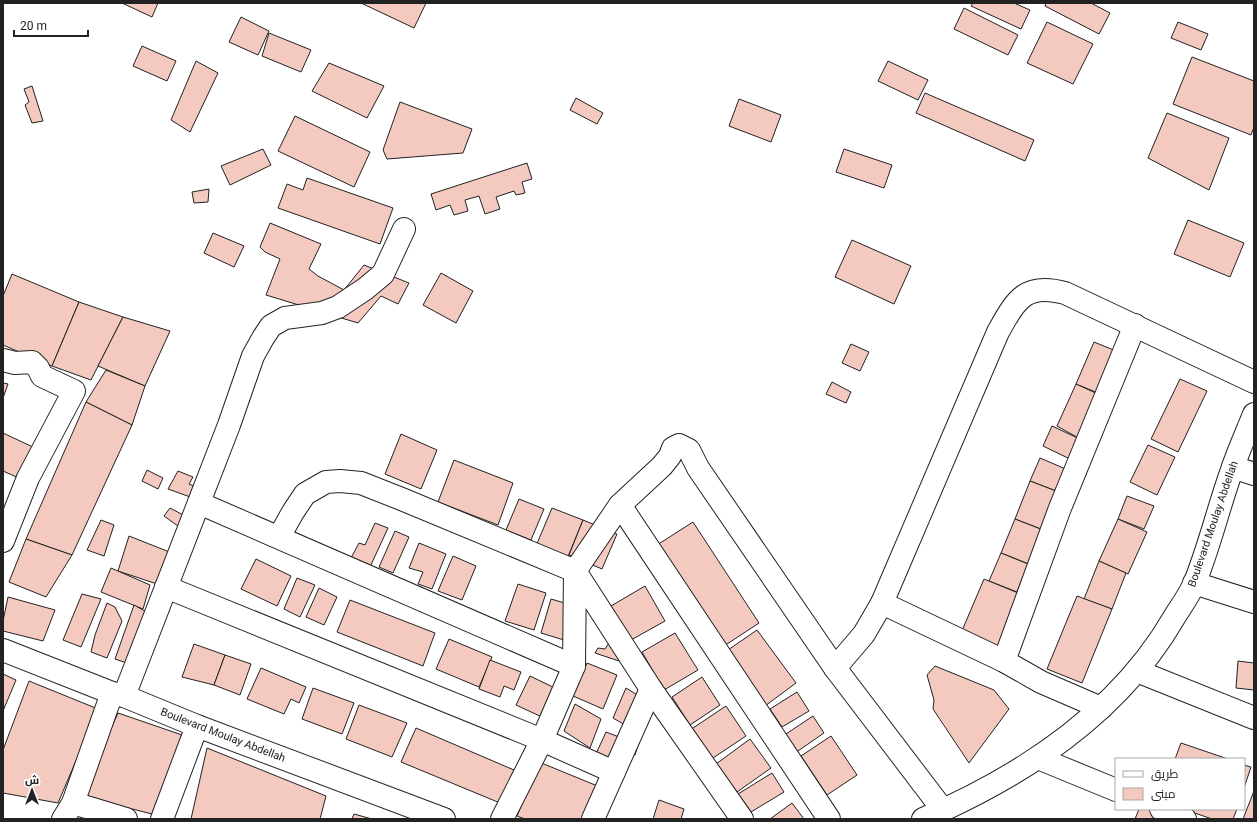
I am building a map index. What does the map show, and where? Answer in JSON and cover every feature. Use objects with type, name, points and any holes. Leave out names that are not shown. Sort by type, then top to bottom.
[{"type":"street","points":[[126,819],[68,811],[166,587],[229,425],[253,356],[272,326],[285,318],[322,313],[338,307],[365,289],[383,274],[404,229]]},
{"type":"street","points":[[836,668],[859,640],[882,603],[998,332],[1014,304],[1024,295],[1042,289],[1065,293],[1254,382]]},
{"type":"street","points":[[1004,662],[1060,508],[1135,325]]},
{"type":"street","points":[[3,360],[15,364],[32,362],[38,368],[42,376],[74,390],[28,478],[3,541]]},
{"type":"street","name":"Boulevard Moulay Abdellah","points":[[923,819],[946,815],[974,796],[1038,758],[1070,735],[1101,708],[1137,671],[1165,634],[1194,583],[1233,467],[1254,414]]},
{"type":"street","points":[[502,819],[542,740],[574,666],[575,571],[620,505],[662,466],[670,456],[673,448],[679,445],[689,450],[698,468],[836,668],[946,815]]},
{"type":"street","points":[[1233,467],[1254,474]]},
{"type":"street","points":[[279,537],[305,494],[326,482],[340,481],[361,483],[575,571],[651,689],[742,819]]},
{"type":"street","points":[[199,503],[574,666]]},
{"type":"street","points":[[620,505],[830,819]]},
{"type":"street","points":[[1194,583],[1254,602]]},
{"type":"street","points":[[166,587],[542,740],[614,772]]},
{"type":"street","points":[[882,603],[1004,662],[1041,682],[1101,708]]},
{"type":"street","name":"Boulevard Moulay Abdellah","points":[[3,650],[197,726],[444,819]]},
{"type":"street","points":[[1137,671],[1254,718]]},
{"type":"street","points":[[593,819],[651,689]]},
{"type":"street","points":[[162,819],[197,726]]},
{"type":"street","points":[[1038,758],[1115,790]]},
{"type":"street","points":[[1163,810],[1185,819]]},
{"type":"building","points":[[122,3],[158,3],[152,17]]},
{"type":"building","points":[[361,3],[426,3],[414,28]]},
{"type":"building","points":[[973,3],[1014,3],[1030,10],[1021,29],[971,6]]},
{"type":"building","points":[[1046,3],[1091,3],[1110,13],[1099,34],[1045,6]]},
{"type":"building","points":[[964,8],[1018,35],[1008,55],[954,29]]},
{"type":"building","points":[[241,17],[269,31],[258,55],[229,42]]},
{"type":"building","points":[[1047,22],[1093,44],[1073,84],[1027,63]]},
{"type":"building","points":[[1178,22],[1208,34],[1201,50],[1171,38]]},
{"type":"building","points":[[269,33],[311,50],[301,72],[262,56]]},
{"type":"building","points":[[142,46],[176,61],[167,81],[133,66]]},
{"type":"building","points":[[1192,57],[1254,81],[1254,127],[1251,135],[1173,104]]},
{"type":"building","points":[[196,61],[218,73],[190,132],[171,120]]},
{"type":"building","points":[[888,61],[928,80],[918,100],[878,81]]},
{"type":"building","points":[[329,63],[384,86],[367,118],[312,91]]},
{"type":"building","points":[[32,86],[43,121],[32,123],[25,105],[29,102],[24,89]]},
{"type":"building","points":[[925,93],[1034,140],[1025,161],[916,113]]},
{"type":"building","points":[[576,98],[603,113],[597,124],[570,110]]},
{"type":"building","points":[[739,99],[781,115],[771,142],[729,126]]},
{"type":"building","points":[[400,102],[472,129],[463,153],[387,159],[383,150]]},
{"type":"building","points":[[1167,113],[1229,138],[1209,190],[1148,158]]},
{"type":"building","points":[[295,116],[370,152],[354,187],[278,151]]},
{"type":"building","points":[[263,149],[271,165],[230,185],[221,166]]},
{"type":"building","points":[[844,149],[892,165],[884,188],[836,172]]},
{"type":"building","points":[[527,163],[532,179],[522,182],[525,193],[516,195],[514,191],[496,197],[500,209],[485,214],[479,196],[465,200],[468,211],[454,215],[450,205],[436,210],[431,194]]},
{"type":"building","points":[[307,178],[393,208],[380,244],[278,208],[287,184],[303,190]]},
{"type":"building","points":[[209,189],[208,202],[194,203],[192,192]]},
{"type":"building","points":[[1188,220],[1244,243],[1230,277],[1174,254]]},
{"type":"building","points":[[270,223],[321,244],[309,269],[318,276],[344,290],[364,265],[409,283],[398,304],[381,296],[358,323],[266,295],[280,259],[265,252],[260,247]]},
{"type":"building","points":[[213,233],[244,246],[234,267],[204,253]]},
{"type":"building","points":[[852,240],[911,266],[894,304],[835,277]]},
{"type":"building","points":[[441,273],[473,291],[456,323],[423,305]]},
{"type":"building","points":[[12,274],[79,302],[52,366],[3,345],[3,296]]},
{"type":"building","points":[[79,302],[123,317],[91,380],[52,366]]},
{"type":"building","points":[[123,317],[170,331],[145,386],[98,366]]},
{"type":"building","points":[[1094,342],[1121,353],[1103,395],[1076,384]]},
{"type":"building","points":[[851,344],[869,352],[860,371],[842,363]]},
{"type":"building","points":[[106,370],[145,386],[132,425],[86,402]]},
{"type":"building","points":[[1180,379],[1207,391],[1178,452],[1151,439]]},
{"type":"building","points":[[832,382],[851,392],[846,403],[826,394]]},
{"type":"building","points":[[3,383],[8,384],[3,398]]},
{"type":"building","points":[[1076,384],[1100,395],[1082,440],[1057,426]]},
{"type":"building","points":[[86,402],[132,425],[72,555],[26,539]]},
{"type":"building","points":[[1052,426],[1082,440],[1072,460],[1043,446]]},
{"type":"building","points":[[3,433],[35,448],[21,479],[3,471]]},
{"type":"building","points":[[401,434],[437,450],[421,489],[385,474]]},
{"type":"building","points":[[1148,445],[1175,457],[1157,495],[1130,482]]},
{"type":"building","points":[[1040,458],[1068,470],[1059,492],[1030,481]]},
{"type":"building","points":[[454,460],[513,483],[498,525],[438,502]]},
{"type":"building","points":[[147,470],[163,478],[158,489],[142,481]]},
{"type":"building","points":[[178,471],[193,477],[189,484],[199,488],[193,498],[168,489]]},
{"type":"building","points":[[1030,481],[1056,491],[1041,529],[1015,519]]},
{"type":"building","points":[[1127,496],[1154,506],[1144,529],[1118,519]]},
{"type":"building","points":[[519,499],[544,509],[531,540],[506,530]]},
{"type":"building","points":[[170,508],[187,517],[182,529],[164,516]]},
{"type":"building","points":[[552,508],[583,520],[567,559],[536,546]]},
{"type":"building","points":[[1015,519],[1043,530],[1029,564],[1001,553]]},
{"type":"building","points":[[1118,519],[1147,532],[1128,574],[1099,561]]},
{"type":"building","points":[[101,520],[114,525],[104,556],[87,550]]},
{"type":"building","points":[[583,520],[617,534],[602,569],[569,555]]},
{"type":"building","points":[[693,522],[759,623],[724,646],[657,545]]},
{"type":"building","points":[[375,523],[388,528],[370,567],[351,558],[359,543],[365,545]]},
{"type":"building","points":[[395,531],[409,537],[393,573],[379,567]]},
{"type":"building","points":[[129,536],[172,553],[166,587],[118,571]]},
{"type":"building","points":[[26,539],[72,555],[46,597],[9,582]]},
{"type":"building","points":[[419,543],[446,554],[432,589],[418,584],[423,572],[409,568]]},
{"type":"building","points":[[1001,553],[1028,564],[1017,592],[989,581]]},
{"type":"building","points":[[453,556],[476,566],[462,600],[438,591]]},
{"type":"building","points":[[256,559],[291,576],[277,606],[241,589]]},
{"type":"building","points":[[1099,561],[1126,573],[1112,609],[1084,599]]},
{"type":"building","points":[[111,568],[150,585],[143,609],[101,592]]},
{"type":"building","points":[[297,578],[315,585],[300,617],[284,609]]},
{"type":"building","points":[[984,579],[1023,595],[1000,649],[961,633]]},
{"type":"building","points":[[518,584],[546,593],[534,630],[505,621]]},
{"type":"building","points":[[645,586],[665,621],[631,640],[611,606]]},
{"type":"building","points":[[319,588],[337,597],[324,625],[306,617]]},
{"type":"building","points":[[82,594],[101,599],[81,647],[63,640]]},
{"type":"building","points":[[1077,596],[1112,609],[1082,683],[1047,669]]},
{"type":"building","points":[[8,597],[55,610],[43,641],[3,631],[3,621]]},
{"type":"building","points":[[551,599],[575,606],[564,640],[541,633]]},
{"type":"building","points":[[350,600],[435,633],[423,666],[337,632]]},
{"type":"building","points":[[107,603],[115,607],[122,621],[107,658],[91,652],[95,635]]},
{"type":"building","points":[[134,605],[150,614],[130,664],[115,659]]},
{"type":"building","points":[[757,630],[796,683],[765,706],[725,652]]},
{"type":"building","points":[[675,633],[698,670],[664,690],[642,652]]},
{"type":"building","points":[[449,639],[492,657],[479,687],[436,669]]},
{"type":"building","points":[[610,641],[622,662],[595,653],[598,648],[605,649]]},
{"type":"building","points":[[194,644],[225,655],[214,685],[182,677]]},
{"type":"building","points":[[225,655],[251,664],[240,695],[214,685]]},
{"type":"building","points":[[490,660],[521,672],[514,690],[504,686],[500,697],[479,689]]},
{"type":"building","points":[[1238,661],[1254,663],[1254,690],[1236,688]]},
{"type":"building","points":[[587,663],[617,675],[603,709],[573,696]]},
{"type":"building","points":[[935,666],[994,690],[1009,709],[969,763],[933,709],[934,700],[927,675]]},
{"type":"building","points":[[261,668],[306,687],[299,703],[291,699],[284,714],[247,699]]},
{"type":"building","points":[[3,674],[16,680],[3,711]]},
{"type":"building","points":[[530,676],[557,689],[544,718],[516,705]]},
{"type":"building","points":[[702,677],[720,705],[690,725],[672,697]]},
{"type":"building","points":[[29,681],[98,709],[58,803],[3,793],[3,750]]},
{"type":"building","points":[[313,688],[354,703],[342,734],[302,719]]},
{"type":"building","points":[[626,688],[652,704],[639,733],[613,718]]},
{"type":"building","points":[[797,692],[809,711],[782,727],[770,709]]},
{"type":"building","points":[[575,704],[601,719],[590,748],[564,731]]},
{"type":"building","points":[[359,705],[407,723],[392,757],[346,739]]},
{"type":"building","points":[[726,706],[746,736],[710,760],[690,730]]},
{"type":"building","points":[[118,713],[188,737],[156,815],[81,796]]},
{"type":"building","points":[[813,716],[824,733],[795,753],[783,736]]},
{"type":"building","points":[[416,728],[514,770],[500,803],[401,762]]},
{"type":"building","points":[[606,732],[619,737],[640,739],[635,755],[614,748],[612,760],[595,756]]},
{"type":"building","points":[[831,736],[857,775],[827,795],[801,756]]},
{"type":"building","points":[[750,739],[771,768],[737,792],[716,764]]},
{"type":"building","points":[[1181,743],[1225,758],[1175,758]]},
{"type":"building","points":[[207,748],[326,796],[320,819],[191,819]]},
{"type":"building","points":[[539,762],[600,787],[586,819],[525,819],[517,816]]},
{"type":"building","points":[[1245,765],[1251,767],[1245,785]]},
{"type":"building","points":[[772,773],[784,792],[751,812],[738,794]]},
{"type":"building","points":[[1254,791],[1254,819],[1243,819]]},
{"type":"building","points":[[659,800],[684,809],[681,819],[653,819]]},
{"type":"building","points":[[792,803],[804,819],[770,819]]},
{"type":"building","points":[[1139,810],[1153,810],[1178,819],[1135,819]]},
{"type":"building","points":[[1186,810],[1237,810],[1233,819],[1212,819]]},
{"type":"building","points":[[354,814],[372,819],[352,819]]}]
